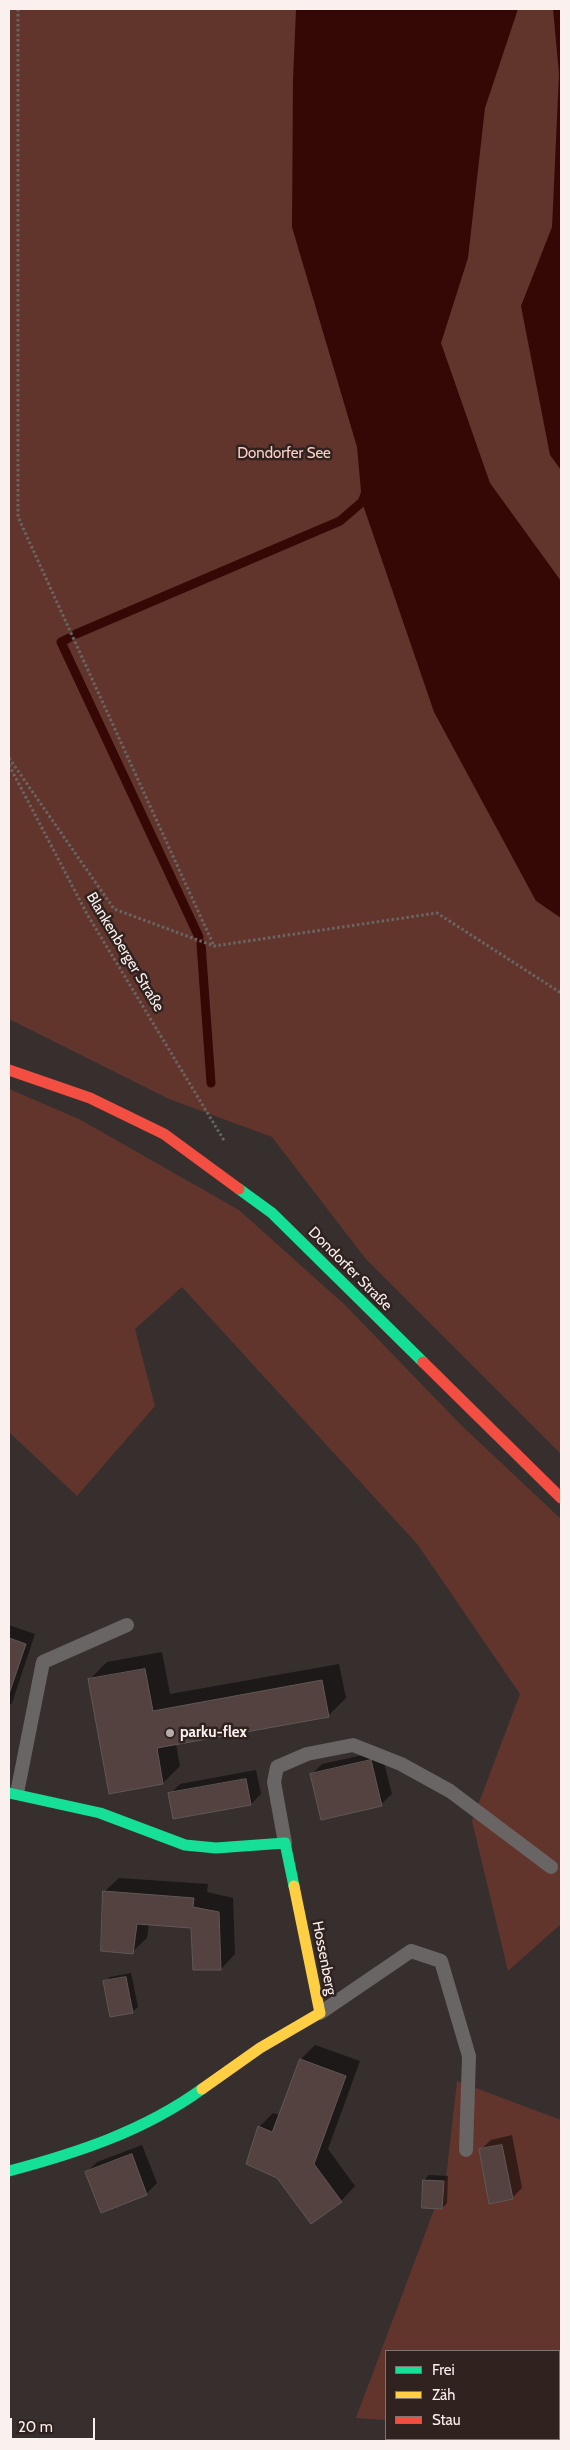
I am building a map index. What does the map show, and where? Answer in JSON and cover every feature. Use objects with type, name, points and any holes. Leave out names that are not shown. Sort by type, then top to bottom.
[{"type":"street","name":"Dondorfer Straße","points":[[9,1070],[90,1098],[164,1134],[272,1213],[561,1498]]},
{"type":"street","points":[[13,1793],[100,1813],[185,1845],[216,1848],[285,1843]]},
{"type":"street","name":"Hossenberg","points":[[9,2171],[66,2156],[130,2130],[197,2093],[260,2048],[320,2013],[285,1843]]},
{"type":"lane","points":[[13,1793],[43,1662],[126,1625]]},
{"type":"lane","points":[[285,1843],[274,1782],[277,1766],[306,1754],[353,1745],[401,1764],[450,1791],[551,1867]]},
{"type":"lane","points":[[320,2013],[411,1951],[441,1961],[470,2056],[466,2150]]},
{"type":"path","points":[[18,9],[18,517],[214,946]]},
{"type":"path","points":[[9,758],[114,909],[214,946],[437,914],[561,993]]},
{"type":"path","name":"Blankenberger Straße","points":[[9,765],[87,914],[227,1146]]},
{"type":"green space","name":"Dondorfer See","points":[[9,9],[561,9],[561,1454],[365,1258],[272,1137],[169,1099],[9,1019]]},
{"type":"green space","points":[[9,1089],[79,1119],[239,1210],[345,1305],[461,1425],[561,1519],[561,1924],[508,1971],[472,1821],[520,1694],[418,1545],[182,1287],[135,1329],[155,1406],[77,1496],[9,1432]]},
{"type":"green space","points":[[457,2081],[561,2120],[561,2441],[474,2440],[560,2440],[560,2350],[385,2350],[385,2420],[356,2418],[446,2178]]},
{"type":"shaded area","points":[[296,9],[518,9],[485,108],[468,258],[441,343],[490,483],[561,581],[561,918],[536,901],[434,712],[362,502],[357,447],[292,227],[293,80]]},
{"type":"shaded area","points":[[553,9],[561,9],[561,470],[550,455],[521,306],[552,227],[559,74]]},
{"type":"building","points":[[9,1638],[26,1644],[9,1694]]},
{"type":"building","name":"parku-flex","points":[[145,1669],[153,1711],[322,1680],[329,1717],[157,1748],[163,1784],[109,1794],[88,1679]]},
{"type":"building","points":[[371,1760],[382,1806],[321,1820],[310,1774]]},
{"type":"building","points":[[246,1779],[251,1805],[173,1819],[168,1793]]},
{"type":"building","points":[[103,1891],[194,1898],[193,1907],[219,1912],[221,1970],[193,1970],[191,1928],[137,1924],[133,1954],[101,1951]]},
{"type":"building","points":[[126,1977],[133,2013],[110,2017],[103,1981]]},
{"type":"building","points":[[300,2059],[346,2076],[314,2164],[342,2202],[311,2224],[277,2178],[246,2164],[258,2126],[272,2132]]},
{"type":"building","points":[[502,2145],[513,2199],[489,2204],[479,2149]]},
{"type":"building","points":[[132,2154],[147,2195],[101,2213],[85,2172]]},
{"type":"building","points":[[423,2180],[444,2181],[442,2209],[422,2208]]},
{"type":"waterway","points":[[76,634],[340,521],[362,502],[366,492]]},
{"type":"waterway","points":[[69,638],[61,642],[199,937]]},
{"type":"waterway","points":[[201,944],[211,1083]]},
{"type":"traffic: fast","points":[[239,1189],[272,1213],[423,1362]]},
{"type":"traffic: fast","points":[[9,1793],[100,1813],[185,1845],[216,1848],[285,1843],[294,1886]]},
{"type":"traffic: fast","points":[[9,2171],[85,2148],[133,2129],[180,2104],[202,2089]]},
{"type":"traffic: slow","points":[[202,2089],[260,2048],[320,2013],[294,1886]]},
{"type":"traffic: jam","points":[[9,1070],[90,1098],[164,1134],[239,1189]]},
{"type":"traffic: jam","points":[[423,1362],[561,1498]]},
{"type":"place","name":"parku-flex","points":[[170,1733]]}]
